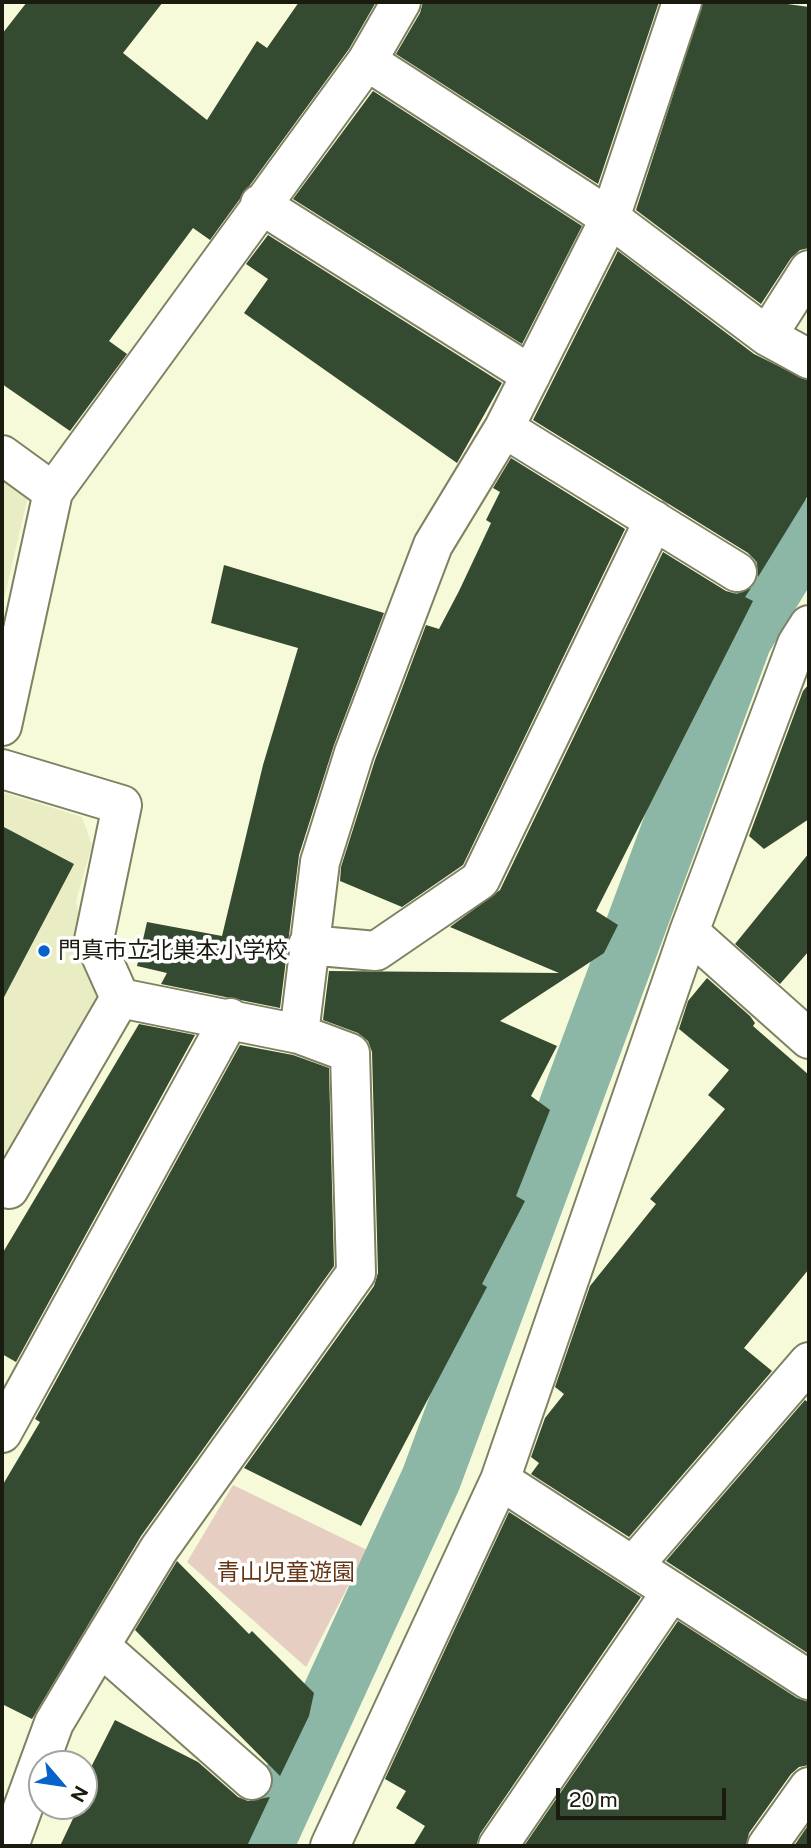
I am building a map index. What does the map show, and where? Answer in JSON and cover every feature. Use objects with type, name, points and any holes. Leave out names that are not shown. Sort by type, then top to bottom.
[{"type":"street","points":[[2,726],[53,492],[260,204],[367,61],[401,2]]},
{"type":"street","points":[[299,1034],[320,862],[354,753],[433,545],[504,428],[610,218],[682,2]]},
{"type":"street","points":[[367,61],[610,218],[767,336],[809,359]]},
{"type":"street","points":[[260,204],[531,375]]},
{"type":"street","points":[[767,336],[809,270]]},
{"type":"street","points":[[504,428],[737,572]]},
{"type":"street","points":[[2,455],[53,492]]},
{"type":"street","points":[[308,945],[376,951],[480,880],[654,520]]},
{"type":"street","points":[[330,1846],[500,1480],[688,933],[797,644],[809,625]]},
{"type":"street","points":[[2,769],[122,805],[94,940],[120,998]]},
{"type":"street","points":[[688,933],[803,1022]]},
{"type":"street","points":[[9,1846],[54,1723],[100,1646],[159,1549],[356,1273],[351,1052],[299,1034],[120,998]]},
{"type":"street","points":[[4,1193],[120,998]]},
{"type":"street","points":[[2,1433],[230,1018]]},
{"type":"street","points":[[633,1566],[809,1362]]},
{"type":"street","points":[[500,1480],[809,1679]]},
{"type":"street","points":[[498,1846],[672,1591]]},
{"type":"street","points":[[100,1646],[252,1780]]},
{"type":"street","points":[[767,1846],[809,1787]]},
{"type":"shaded area","points":[[2,477],[28,496],[2,608]]},
{"type":"shaded area","name":"門真市立北巣本小学校","points":[[2,792],[82,817],[92,845],[76,901],[97,1001],[15,1156],[2,1153]]},
{"type":"green space","name":"青山児童遊園","points":[[233,1485],[367,1550],[306,1667],[187,1562]]},
{"type":"building","points":[[27,2],[163,2],[123,53],[207,120],[257,41],[267,48],[299,2],[376,2],[349,49],[210,240],[193,228],[109,341],[127,354],[70,431],[2,384],[2,34]]},
{"type":"building","points":[[423,2],[659,2],[598,184],[396,54],[420,13]]},
{"type":"building","points":[[703,2],[773,2],[809,7],[809,248],[800,250],[791,258],[761,304],[636,210]]},
{"type":"building","points":[[373,91],[582,226],[522,344],[293,199]]},
{"type":"building","points":[[268,235],[502,383],[457,463],[244,313],[268,279],[246,264]]},
{"type":"building","points":[[618,251],[754,354],[809,381],[809,494],[758,577],[757,562],[748,553],[533,420]]},
{"type":"building","points":[[511,458],[625,529],[463,865],[402,907],[340,881],[341,867],[375,760],[426,625],[439,629],[459,591],[491,523],[486,520],[500,492],[493,488]]},
{"type":"building","points":[[663,552],[726,591],[737,594],[751,588],[745,597],[753,601],[596,911],[618,925],[604,953],[500,1021],[557,1046],[531,1096],[550,1110],[516,1196],[525,1201],[482,1284],[487,1287],[361,1526],[244,1468],[374,1286],[378,1273],[372,1052],[368,1041],[358,1033],[323,1020],[329,971],[559,973],[450,927],[500,890]]},
{"type":"building","points":[[224,565],[384,613],[334,745],[299,855],[280,1008],[161,984],[167,973],[137,966],[147,922],[222,936],[263,765],[298,648],[211,623]]},
{"type":"building","points":[[809,684],[809,819],[764,849],[749,836],[803,691]]},
{"type":"building","points":[[2,826],[74,864],[2,1001]]},
{"type":"building","points":[[809,853],[809,951],[780,984],[735,944]]},
{"type":"building","points":[[707,978],[750,1016],[755,1023],[753,1026],[809,1075],[809,1269],[744,1348],[772,1371],[629,1537],[531,1474],[539,1463],[531,1457],[545,1418],[564,1394],[555,1387],[590,1286],[656,1204],[650,1199],[725,1109],[708,1095],[729,1070],[679,1029],[688,1001]]},
{"type":"building","points":[[139,1024],[195,1035],[16,1362],[2,1354],[2,1254]]},
{"type":"building","points":[[240,1045],[293,1055],[329,1068],[334,1266],[141,1536],[32,1719],[2,1704],[2,1486],[40,1422],[35,1419]]},
{"type":"building","points":[[805,1400],[809,1403],[809,1654],[666,1561]]},
{"type":"building","points":[[509,1512],[641,1597],[480,1834],[476,1846],[413,1846],[425,1826],[396,1808],[406,1791],[385,1779]]},
{"type":"building","points":[[177,1561],[249,1634],[252,1631],[314,1693],[309,1716],[280,1776],[135,1630]]},
{"type":"building","points":[[678,1621],[797,1698],[809,1702],[809,1765],[799,1767],[791,1774],[749,1833],[746,1846],[524,1846]]},
{"type":"building","points":[[115,1720],[198,1762],[238,1797],[248,1801],[270,1797],[247,1846],[60,1846],[72,1820],[98,1820],[98,1753]]},
{"type":"building","points":[[809,1824],[809,1846],[794,1846]]},
{"type":"waterway","points":[[263,1846],[431,1479],[742,639],[809,529]]},
{"type":"place","name":"門真市立北巣本小学校","points":[[44,951]]}]
